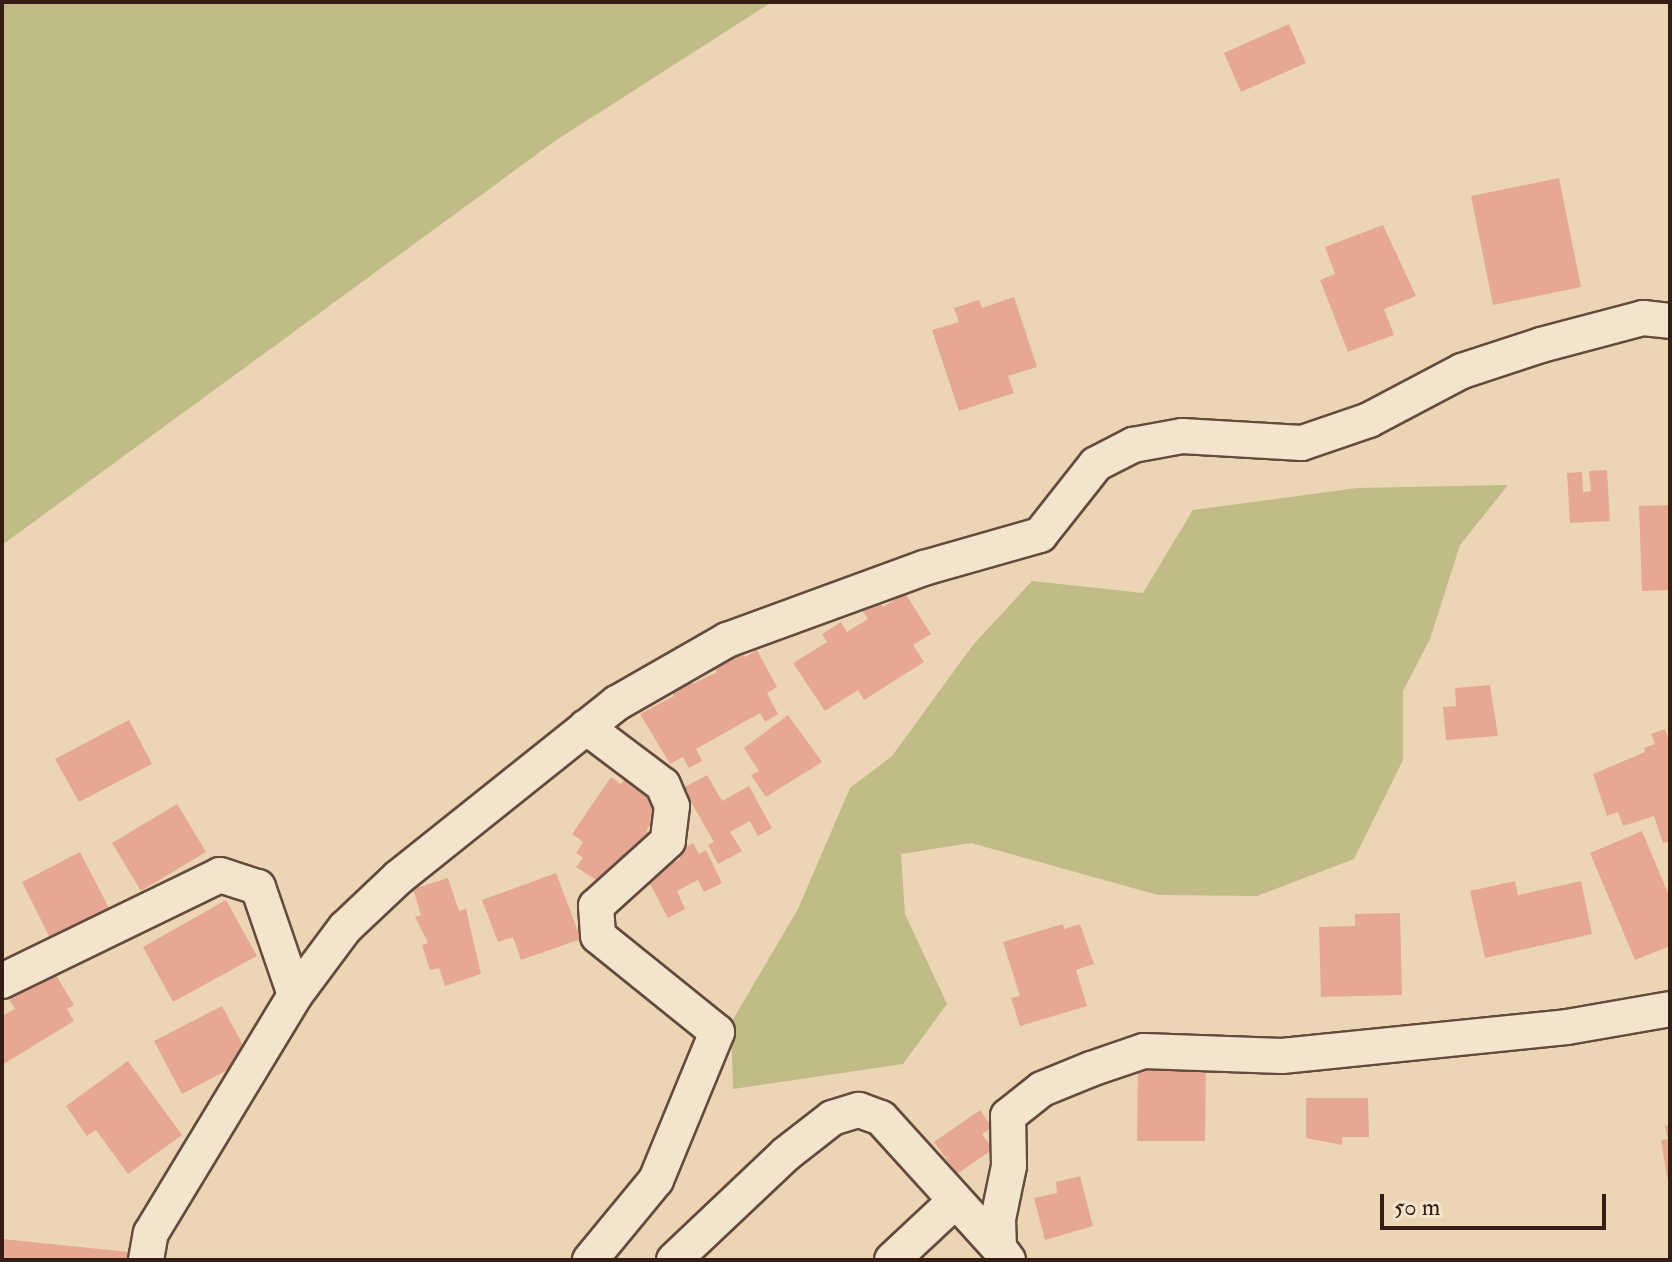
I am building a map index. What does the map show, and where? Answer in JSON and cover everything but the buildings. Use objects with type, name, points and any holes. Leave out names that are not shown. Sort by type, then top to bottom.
[{"type":"street","points":[[146,1260],[151,1233],[295,995],[365,907],[586,727],[727,640],[924,568],[1040,535],[1096,464],[1133,445],[1182,436],[1302,443],[1369,420],[1462,371],[1541,345],[1643,318],[1670,321]]},
{"type":"street","points":[[586,727],[663,785],[672,806],[668,841],[596,906],[598,936],[717,1032],[656,1180],[590,1260]]},
{"type":"street","points":[[2,981],[220,875],[258,887],[295,995]]},
{"type":"street","points":[[1004,1254],[1000,1201],[1011,1145],[1008,1116],[1042,1089],[1091,1069],[1144,1051],[1282,1056],[1567,1027],[1670,1009]]},
{"type":"street","points":[[674,1260],[786,1154],[832,1118],[859,1110],[881,1118],[1004,1254]]},
{"type":"street","points":[[892,1260],[955,1201]]},
{"type":"shaded area","points":[[2,2],[772,2],[555,141],[2,545]]},
{"type":"shaded area","points":[[1508,485],[1460,545],[1430,639],[1403,691],[1403,760],[1354,859],[1257,896],[1158,895],[971,843],[901,854],[905,914],[947,1004],[903,1064],[733,1089],[731,1023],[798,909],[850,788],[892,756],[973,645],[1032,581],[1143,593],[1193,510],[1357,488]]}]
